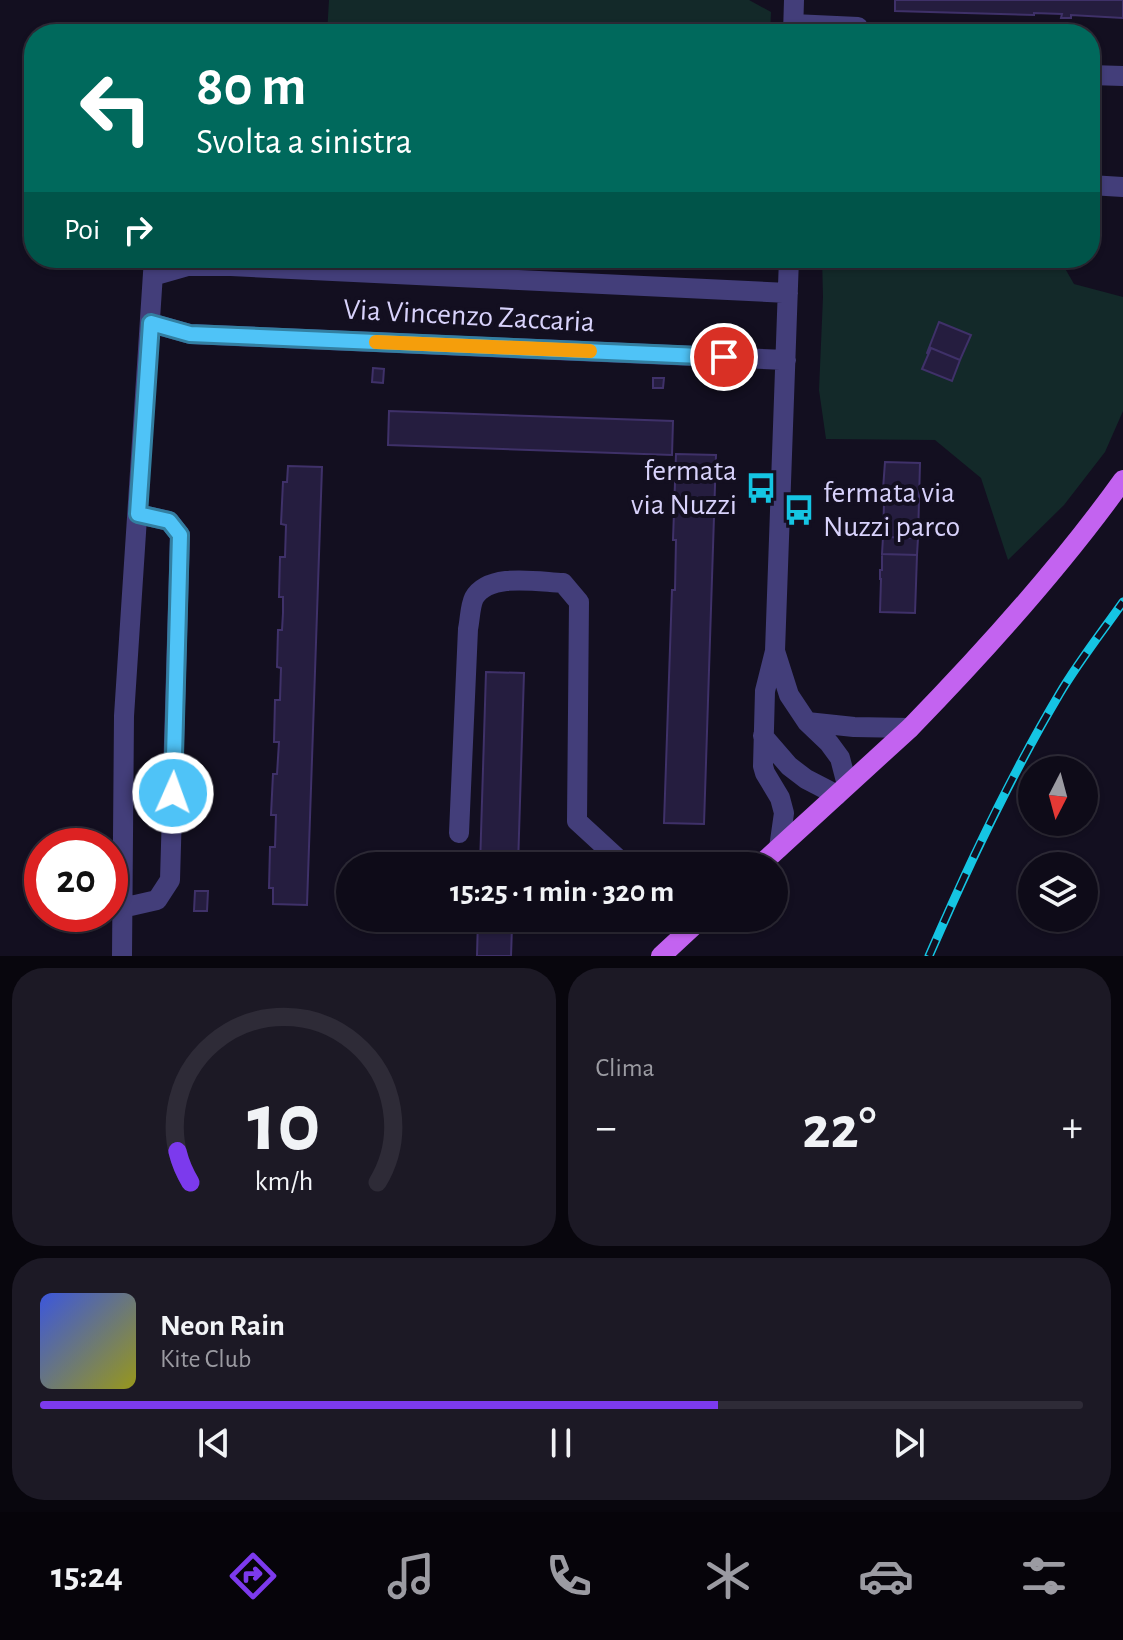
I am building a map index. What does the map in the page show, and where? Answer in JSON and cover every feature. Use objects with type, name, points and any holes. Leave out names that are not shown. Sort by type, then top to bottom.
[{"type":"main road","points":[[775,852],[910,728],[999,632],[1097,516],[1123,480]]},
{"type":"main road","points":[[661,956],[682,932]]},
{"type":"street","points":[[793,24],[794,0]]},
{"type":"street","points":[[1100,75],[1123,76]]},
{"type":"street","points":[[1100,186],[1123,187]]},
{"type":"street","name":"Via Vincenzo Zaccaria","points":[[123,828],[124,716],[154,268]]},
{"type":"street","name":"Via Vincenzo Zaccaria","points":[[272,268],[788,293]]},
{"type":"street","points":[[779,848],[784,813],[780,798],[765,773],[763,736],[765,691],[775,651],[789,268]]},
{"type":"street","name":"Via Vincenzo Zaccaria","points":[[151,323],[190,334],[786,360]]},
{"type":"street","points":[[128,907],[157,900],[170,880],[180,535],[169,521],[138,514]]},
{"type":"street","points":[[459,833],[468,629],[474,598],[490,584],[515,580],[563,583],[579,602],[577,821],[611,852]]},
{"type":"street","points":[[763,736],[789,766],[806,779],[842,790],[840,758],[807,722],[789,695],[775,651]]},
{"type":"street","points":[[807,722],[910,728]]},
{"type":"street","name":"Via Vincenzo Zaccaria","points":[[122,932],[122,956]]},
{"type":"green space","points":[[329,0],[749,0],[771,12],[770,24],[328,24]]},
{"type":"green space","points":[[822,268],[1065,268],[1074,284],[1123,297],[1123,411],[1105,452],[1064,505],[1008,560],[981,478],[935,440],[826,439],[819,390]]},
{"type":"building","points":[[895,0],[1123,0],[1123,18],[895,11]]},
{"type":"building","points":[[939,322],[971,335],[960,360],[931,348],[927,353]]},
{"type":"building","points":[[931,348],[960,360],[952,381],[922,369]]},
{"type":"building","points":[[373,368],[384,369],[383,383],[372,382]]},
{"type":"building","points":[[653,378],[664,378],[663,388],[653,388]]},
{"type":"building","points":[[389,411],[673,421],[672,455],[388,445]]},
{"type":"building","points":[[676,454],[716,455],[704,824],[664,823],[672,590],[675,590]]},
{"type":"building","points":[[885,462],[920,463],[918,538],[883,537]]},
{"type":"building","points":[[288,466],[322,467],[307,905],[273,904],[273,888],[269,888],[270,847],[275,847],[276,815],[271,815],[273,774],[277,774],[279,742],[274,742],[275,700],[280,700],[278,630],[282,630],[283,597],[279,597],[280,557],[285,557],[286,525],[281,524],[283,482],[287,482]]},
{"type":"building","points":[[883,537],[918,538],[917,555],[882,554]]},
{"type":"building","points":[[882,554],[917,555],[915,613],[880,612]]},
{"type":"building","points":[[486,672],[524,673],[518,852],[480,852]]},
{"type":"building","points":[[195,891],[208,891],[207,911],[194,911]]},
{"type":"building","points":[[478,932],[512,932],[511,956],[477,956]]},
{"type":"railway","points":[[929,956],[974,855],[1024,757],[1067,681],[1123,602]]},
{"type":"slow traffic","points":[[376,342],[590,351]]},
{"type":"place","name":"fermata via Nuzzi","points":[[761,488]]},
{"type":"place","name":"fermata via Nuzzi parco","points":[[799,510]]},
{"type":"route","points":[[173,793],[180,535],[169,521],[138,514],[151,323],[190,334],[724,357]]}]
